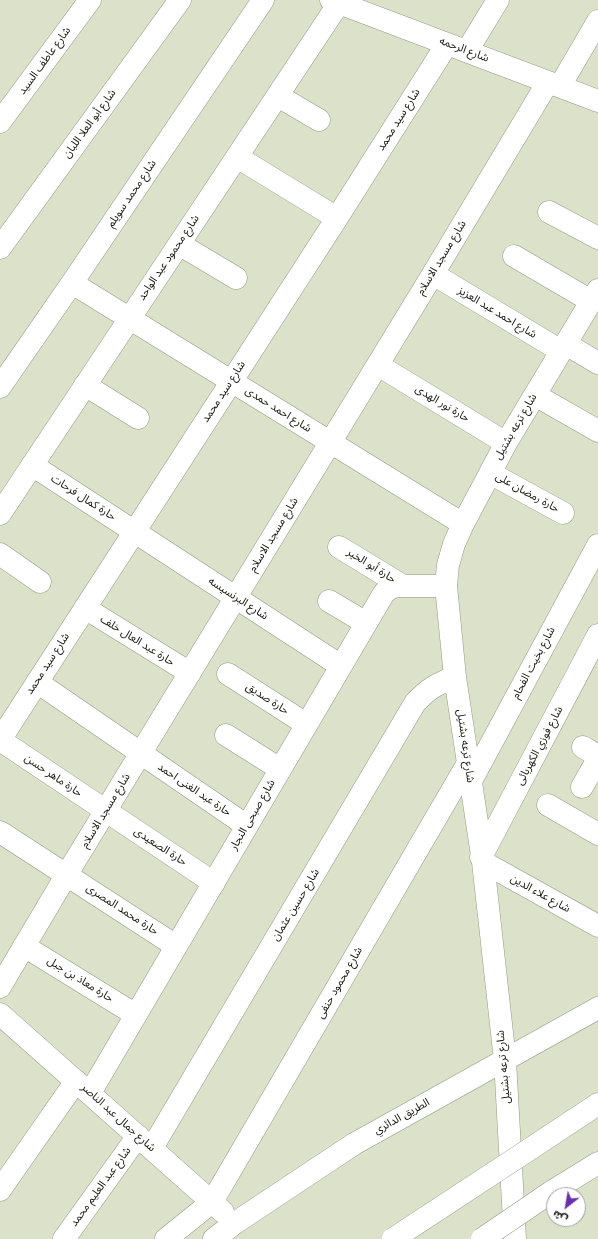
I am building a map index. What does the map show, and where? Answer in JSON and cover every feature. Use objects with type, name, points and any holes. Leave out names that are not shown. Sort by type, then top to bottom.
[{"type":"main road","name":"شارع عاطف السيد","points":[[0,122],[90,0]]},
{"type":"main road","name":"شارع أبو العلا اللبان","points":[[0,248],[180,0]]},
{"type":"main road","name":"شارع محمد سويلم","points":[[0,387],[263,0]]},
{"type":"main road","name":"شارع سيد محمد","points":[[0,740],[337,218],[457,48],[498,0]]},
{"type":"main road","name":"شارع الرحمه","points":[[335,2],[369,6],[457,48],[598,101]]},
{"type":"main road","name":"شارع محمود عبد الواحد","points":[[0,514],[278,96],[335,2]]},
{"type":"main road","name":"شارع مسجد الاسلام","points":[[0,987],[67,874],[433,274],[554,84],[598,21]]},
{"type":"main road","points":[[278,96],[319,120]]},
{"type":"main road","points":[[237,157],[337,218]]},
{"type":"main road","points":[[549,212],[598,238]]},
{"type":"main road","points":[[179,244],[236,278]]},
{"type":"main road","points":[[514,256],[594,296]]},
{"type":"main road","name":"شارع احمد عبد العزيز","points":[[433,274],[564,347],[598,363]]},
{"type":"main road","name":"شارع احمد حمدى","points":[[72,283],[463,524]]},
{"type":"main road","name":"شارع ترعه بشتيل","points":[[516,1239],[505,1060],[482,860],[456,677],[446,586],[448,565],[454,544],[463,524],[506,443],[594,296]]},
{"type":"main road","name":"حارة نور الهدى","points":[[378,365],[506,443]]},
{"type":"main road","points":[[85,385],[138,418]]},
{"type":"main road","points":[[535,395],[598,431]]},
{"type":"main road","name":"حارة كمال فرحات","points":[[32,465],[134,531]]},
{"type":"main road","name":"حارة رمضان على","points":[[490,473],[563,513]]},
{"type":"main road","name":"شارع البرنسيسه","points":[[134,531],[341,666]]},
{"type":"main road","name":"شارع بخيت الفحام","points":[[469,772],[598,545]]},
{"type":"main road","name":"حارة أبو الخير","points":[[339,547],[402,586]]},
{"type":"main road","points":[[0,554],[40,582]]},
{"type":"main road","name":"شارع صبحى النجار","points":[[0,1190],[83,1087],[136,1015],[384,593],[389,589],[402,586],[446,586]]},
{"type":"main road","points":[[329,601],[366,623]]},
{"type":"main road","name":"حارة عبد العال خلف","points":[[85,608],[190,673]]},
{"type":"main road","name":"شارع فوزي الكهربائى","points":[[482,860],[598,635]]},
{"type":"main road","name":"حارة صديق","points":[[228,674],[306,724]]},
{"type":"main road","name":"شارع حسين عثمان","points":[[145,1142],[415,703],[426,691],[440,682],[456,677]]},
{"type":"main road","name":"حارة عبد الغنى احمد","points":[[37,682],[247,826]]},
{"type":"main road","points":[[226,735],[280,769]]},
{"type":"main road","name":"حارة ماهر حسن","points":[[0,740],[106,811]]},
{"type":"main road","points":[[582,786],[593,754]]},
{"type":"main road","name":"شارع محمود حنفى","points":[[212,1202],[469,772]]},
{"type":"main road","points":[[548,805],[598,834]]},
{"type":"main road","name":"حارة الصعيدى","points":[[106,811],[214,882]]},
{"type":"main road","name":"حارة محمد المصرى","points":[[0,832],[176,946]]},
{"type":"main road","name":"شارع علاء الدين","points":[[482,860],[598,926]]},
{"type":"main road","name":"حارة معاذ بن جبل","points":[[24,946],[136,1015]]},
{"type":"main road","name":"الطريق الدائري","points":[[214,1239],[235,1223],[354,1144],[598,1008]]},
{"type":"main road","name":"شارع جمال عبد الناصر","points":[[3,1024],[83,1087],[235,1223]]},
{"type":"main road","points":[[393,1239],[598,1104]]},
{"type":"main road","name":"شارع عبد العليم محمد","points":[[64,1239],[145,1142]]},
{"type":"main road","points":[[482,1239],[551,1192],[598,1163]]},
{"type":"main road","points":[[166,1239],[212,1202]]}]
